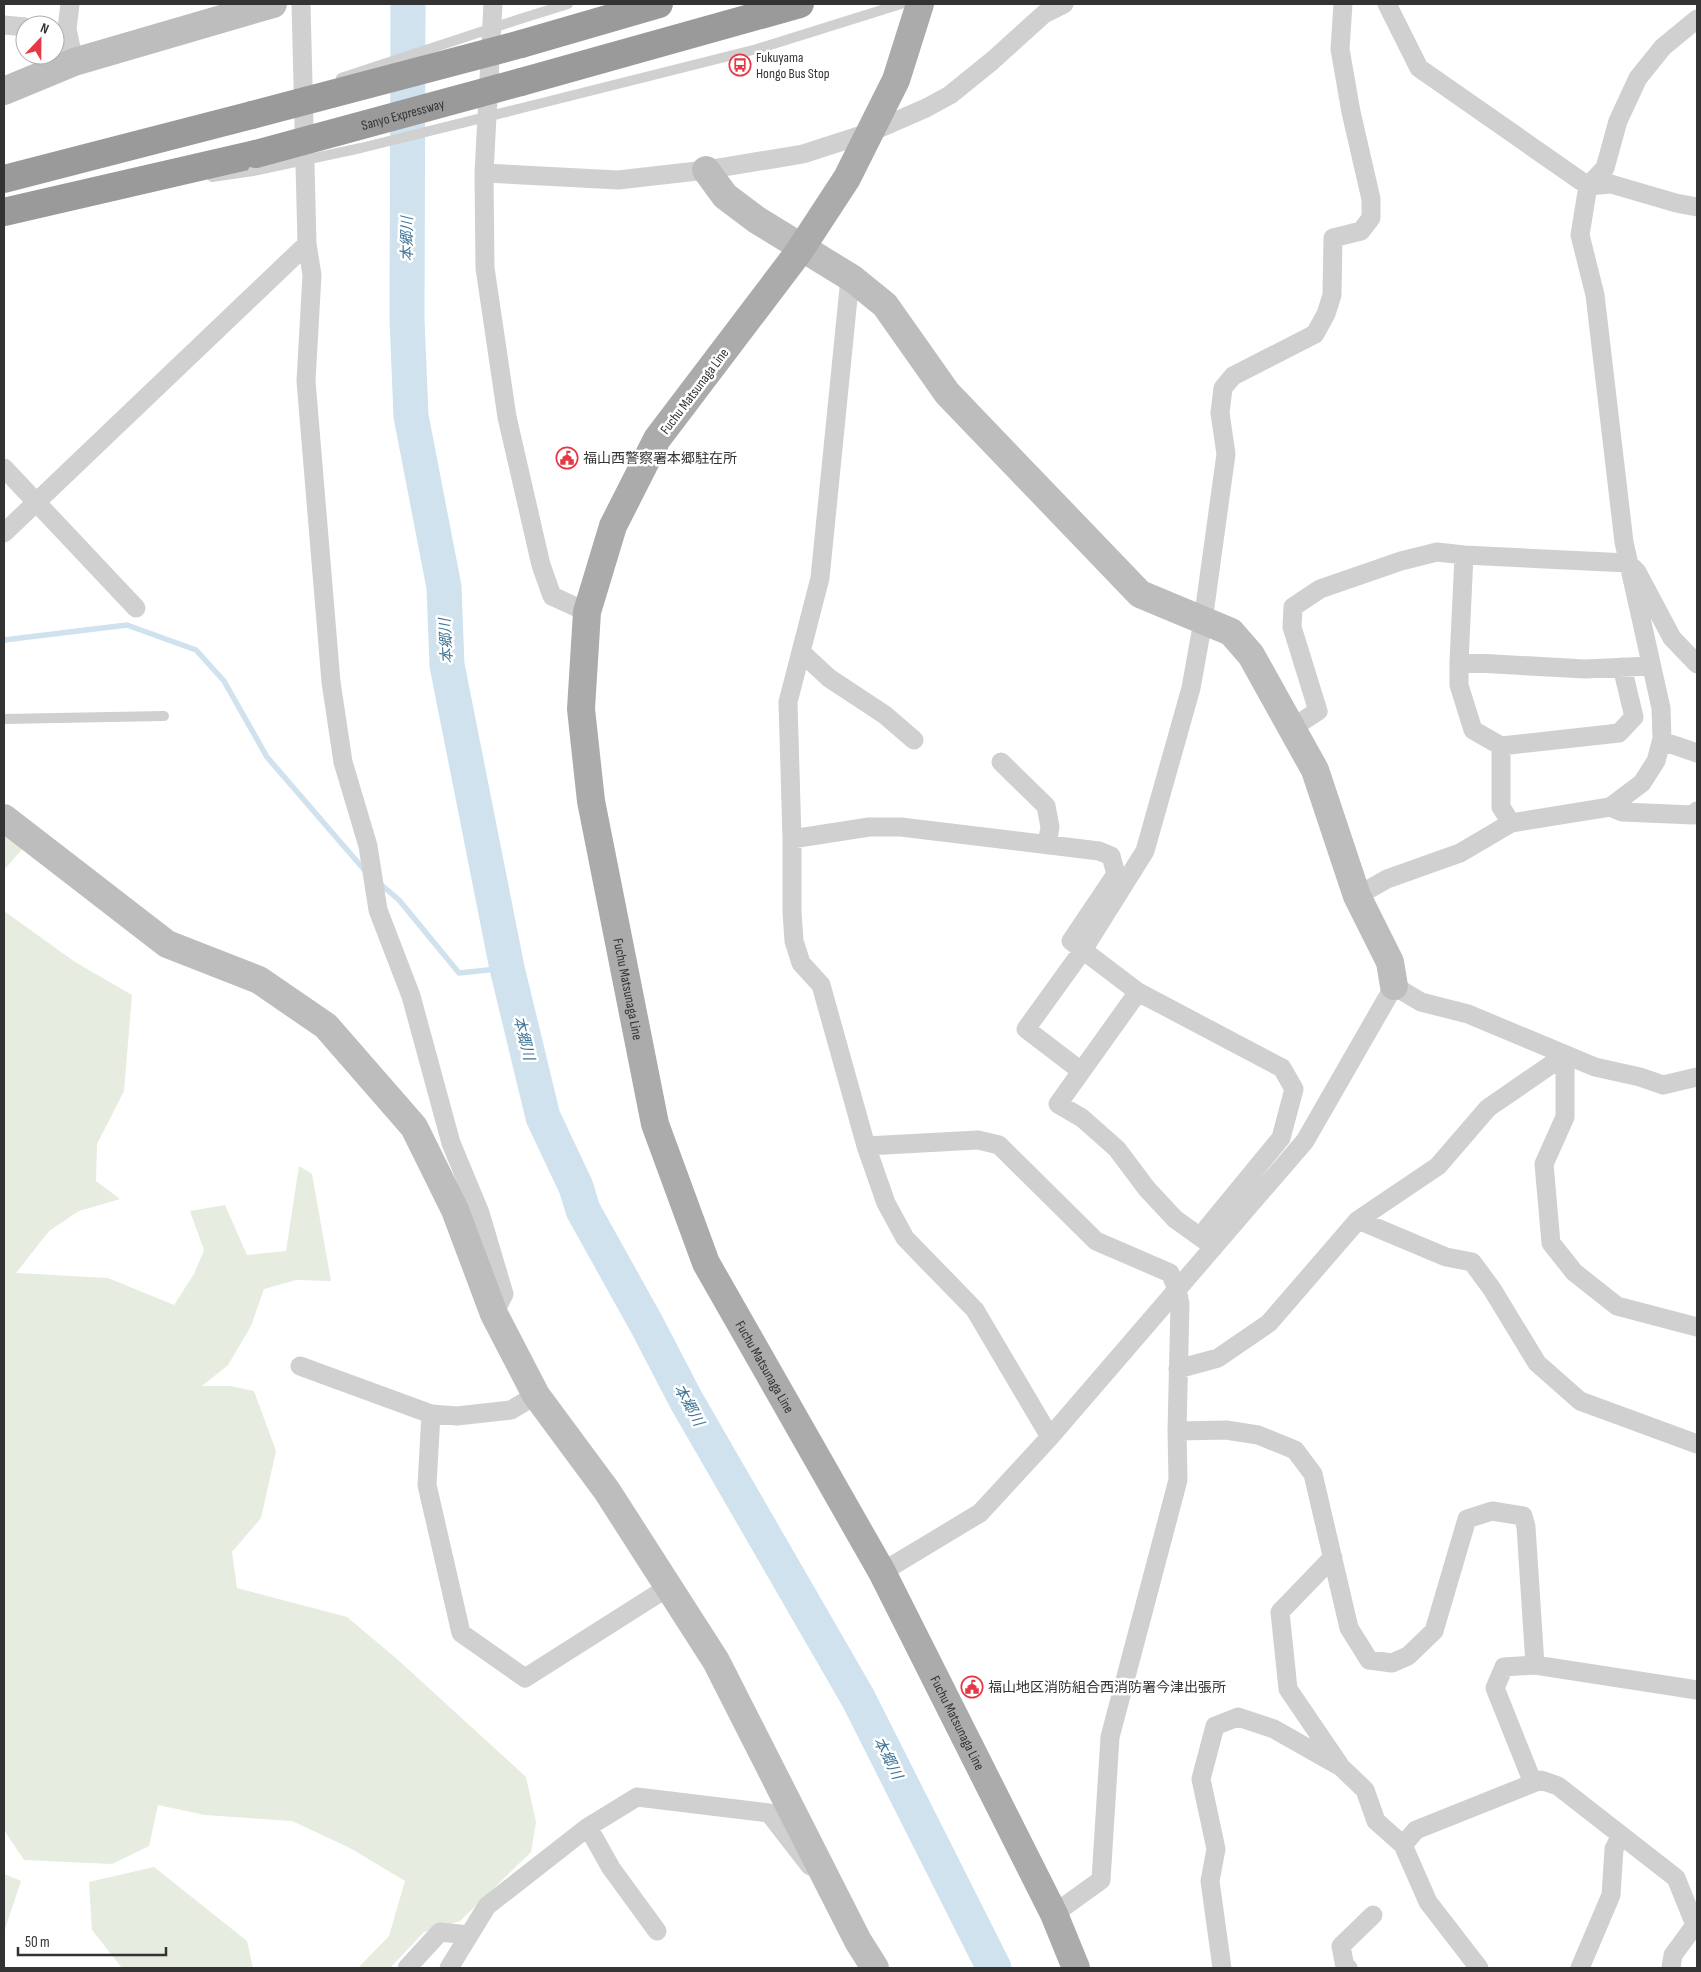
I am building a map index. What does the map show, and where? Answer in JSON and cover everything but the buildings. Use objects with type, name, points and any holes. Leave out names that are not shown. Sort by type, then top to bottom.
[{"type":"highway","points":[[4,179],[158,140],[520,31],[659,4]]},
{"type":"highway","name":"Sanyo Expressway","points":[[4,212],[44,202],[254,162],[521,82],[800,4]]},
{"type":"main road","name":"Fuchu Matsunaga Line","points":[[907,4],[896,80],[848,178],[803,246],[657,439],[613,526],[587,612],[581,709],[591,801],[655,1124],[706,1263],[882,1572],[1054,1914],[1076,1968]]},
{"type":"street","points":[[65,18],[70,4]]},
{"type":"street","points":[[4,90],[74,62],[273,4]]},
{"type":"street","points":[[302,4],[307,244],[312,275],[306,382],[331,682],[343,762],[368,846],[378,910],[411,996],[451,1143],[480,1213],[504,1294],[494,1314]]},
{"type":"street","points":[[493,4],[484,172],[485,268],[507,417],[541,565],[552,596],[587,612]]},
{"type":"street","points":[[484,172],[618,180],[706,170],[803,154],[871,132],[926,108],[950,95],[992,61],[1044,14],[1064,4]]},
{"type":"street","points":[[1081,1071],[1026,1029],[1083,950],[1145,852],[1192,688],[1226,454],[1220,413],[1223,388],[1233,376],[1315,334],[1326,314],[1332,295],[1333,238],[1362,231],[1371,218],[1371,199],[1351,112],[1340,49],[1343,4]]},
{"type":"street","points":[[1387,4],[1418,68],[1588,186],[1610,184],[1676,203],[1697,207]]},
{"type":"street","points":[[1357,896],[1387,879],[1460,853],[1511,823],[1610,807],[1642,783],[1656,761],[1662,741],[1661,708],[1624,542],[1595,295],[1580,235],[1588,186],[1605,168],[1618,121],[1638,78],[1663,48],[1697,19]]},
{"type":"street","points":[[65,39],[74,62]]},
{"type":"street","points":[[706,170],[725,196],[757,220],[854,278],[885,305],[947,393],[1140,594],[1232,632],[1251,655],[1315,770],[1357,896],[1390,962],[1394,986],[1305,1141],[1050,1437],[980,1513],[882,1572]]},
{"type":"street","points":[[4,533],[307,244]]},
{"type":"street","points":[[283,266],[312,275]]},
{"type":"street","points":[[854,278],[849,288],[820,578],[788,702],[794,940],[801,963],[821,985],[866,1146],[886,1203],[905,1238],[975,1310],[1050,1437]]},
{"type":"street","points":[[4,468],[136,608]]},
{"type":"street","points":[[1292,728],[1318,711],[1292,627],[1293,607],[1320,588],[1401,561],[1437,552],[1628,563],[1637,572],[1672,638],[1697,664]]},
{"type":"street","points":[[1464,555],[1459,662],[1460,685],[1473,730],[1501,746],[1618,734],[1634,717],[1624,673]]},
{"type":"street","points":[[801,652],[829,678],[885,715],[914,740]]},
{"type":"street","points":[[1459,662],[1624,673],[1651,666]]},
{"type":"street","points":[[1662,741],[1697,753]]},
{"type":"street","points":[[1501,746],[1501,807],[1511,823]]},
{"type":"street","points":[[1001,762],[1046,806],[1050,827],[1047,845]]},
{"type":"street","points":[[1610,807],[1622,812],[1694,815],[1697,811]]},
{"type":"street","points":[[4,818],[167,944],[259,980],[326,1026],[414,1127],[455,1210],[494,1314],[536,1395],[608,1491],[716,1661],[858,1941],[875,1968]]},
{"type":"street","points":[[792,839],[869,827],[902,827],[1100,851],[1111,856],[1116,874],[1071,941],[1138,992],[1282,1068],[1294,1089],[1281,1138],[1207,1228],[1214,1247]]},
{"type":"street","points":[[1394,986],[1421,1002],[1468,1014],[1595,1067],[1640,1077],[1663,1085],[1697,1078]]},
{"type":"street","points":[[1138,992],[1058,1104],[1082,1118],[1117,1149],[1147,1189],[1175,1219],[1214,1247]]},
{"type":"street","points":[[1178,1369],[1218,1358],[1269,1323],[1358,1220],[1438,1166],[1488,1108],[1565,1055]]},
{"type":"street","points":[[1565,1055],[1565,1117],[1544,1164],[1551,1243],[1574,1272],[1617,1306],[1697,1327]]},
{"type":"street","points":[[866,1146],[978,1140],[999,1145],[1096,1241],[1170,1273],[1177,1289],[1180,1304],[1177,1431],[1178,1480],[1110,1736],[1102,1880],[1054,1914]]},
{"type":"street","points":[[1358,1220],[1446,1256],[1472,1262],[1492,1288],[1537,1363],[1580,1401],[1697,1444]]},
{"type":"street","points":[[300,1366],[431,1414],[456,1416],[511,1410],[536,1395]]},
{"type":"street","points":[[431,1414],[427,1485],[461,1633],[525,1678],[670,1586]]},
{"type":"street","points":[[1177,1431],[1226,1430],[1258,1435],[1295,1450],[1313,1474],[1348,1628],[1369,1660],[1392,1664],[1408,1656],[1434,1631],[1467,1519],[1492,1511],[1522,1516],[1526,1527],[1535,1665]]},
{"type":"street","points":[[1333,1557],[1280,1612],[1288,1689],[1341,1767],[1365,1790],[1376,1821],[1403,1845],[1428,1902],[1479,1968]]},
{"type":"street","points":[[1533,1783],[1496,1688],[1504,1667],[1535,1665],[1697,1690]]},
{"type":"street","points":[[1222,1968],[1210,1881],[1216,1849],[1201,1779],[1215,1726],[1238,1717],[1274,1729],[1341,1767]]},
{"type":"street","points":[[1403,1845],[1416,1830],[1533,1783],[1541,1780],[1558,1786],[1676,1878],[1696,1926],[1670,1964]]},
{"type":"street","points":[[449,1968],[487,1906],[588,1827],[638,1797],[769,1813],[837,1900]]},
{"type":"street","points":[[588,1827],[611,1868],[657,1931]]},
{"type":"street","points":[[1580,1968],[1611,1895],[1614,1849],[1621,1836]]},
{"type":"street","points":[[1348,1968],[1346,1967],[1340,1946],[1373,1915]]},
{"type":"street","points":[[407,1968],[440,1932],[469,1935]]},
{"type":"lane","points":[[330,82],[520,31],[568,4]]},
{"type":"lane","points":[[205,178],[254,162],[362,148],[757,49],[907,4]]},
{"type":"lane","points":[[253,111],[311,88]]},
{"type":"lane","points":[[44,202],[186,181]]},
{"type":"lane","points":[[4,719],[164,716]]},
{"type":"shaded area","points":[[4,831],[24,847],[4,870]]},
{"type":"shaded area","points":[[4,911],[75,962],[132,995],[124,1091],[97,1144],[96,1181],[120,1199],[79,1211],[49,1231],[16,1273],[108,1278],[174,1305],[194,1274],[204,1250],[190,1211],[225,1205],[247,1255],[286,1251],[299,1166],[312,1174],[331,1281],[296,1280],[264,1289],[251,1326],[228,1365],[202,1386],[230,1386],[254,1391],[276,1451],[261,1518],[232,1552],[237,1588],[347,1617],[397,1659],[526,1777],[536,1822],[531,1852],[460,1921],[424,1932],[390,1968],[358,1968],[389,1936],[405,1881],[350,1848],[292,1821],[205,1815],[158,1805],[149,1846],[112,1864],[24,1860],[4,1830]]},
{"type":"shaded area","points":[[154,1867],[247,1941],[253,1968],[122,1968],[92,1930],[89,1882]]},
{"type":"shaded area","points":[[4,1874],[21,1881],[4,1932]]},
{"type":"waterway","name":"本郷川","points":[[408,4],[407,319],[411,416],[444,587],[447,665],[507,968],[543,1117],[576,1187],[583,1210],[686,1400],[858,1698],[994,1968]]},
{"type":"waterway","points":[[4,640],[127,625],[196,650],[224,681],[267,757],[367,873]]},
{"type":"waterway","points":[[378,882],[399,900],[459,973],[507,968]]},
{"type":"place","name":"Fukuyama Hongo Bus Stop","points":[[740,65]]},
{"type":"place","name":"福山西警察署本郷駐在所","points":[[567,458]]},
{"type":"place","name":"福山地区消防組合西消防署今津出張所","points":[[972,1687]]}]
